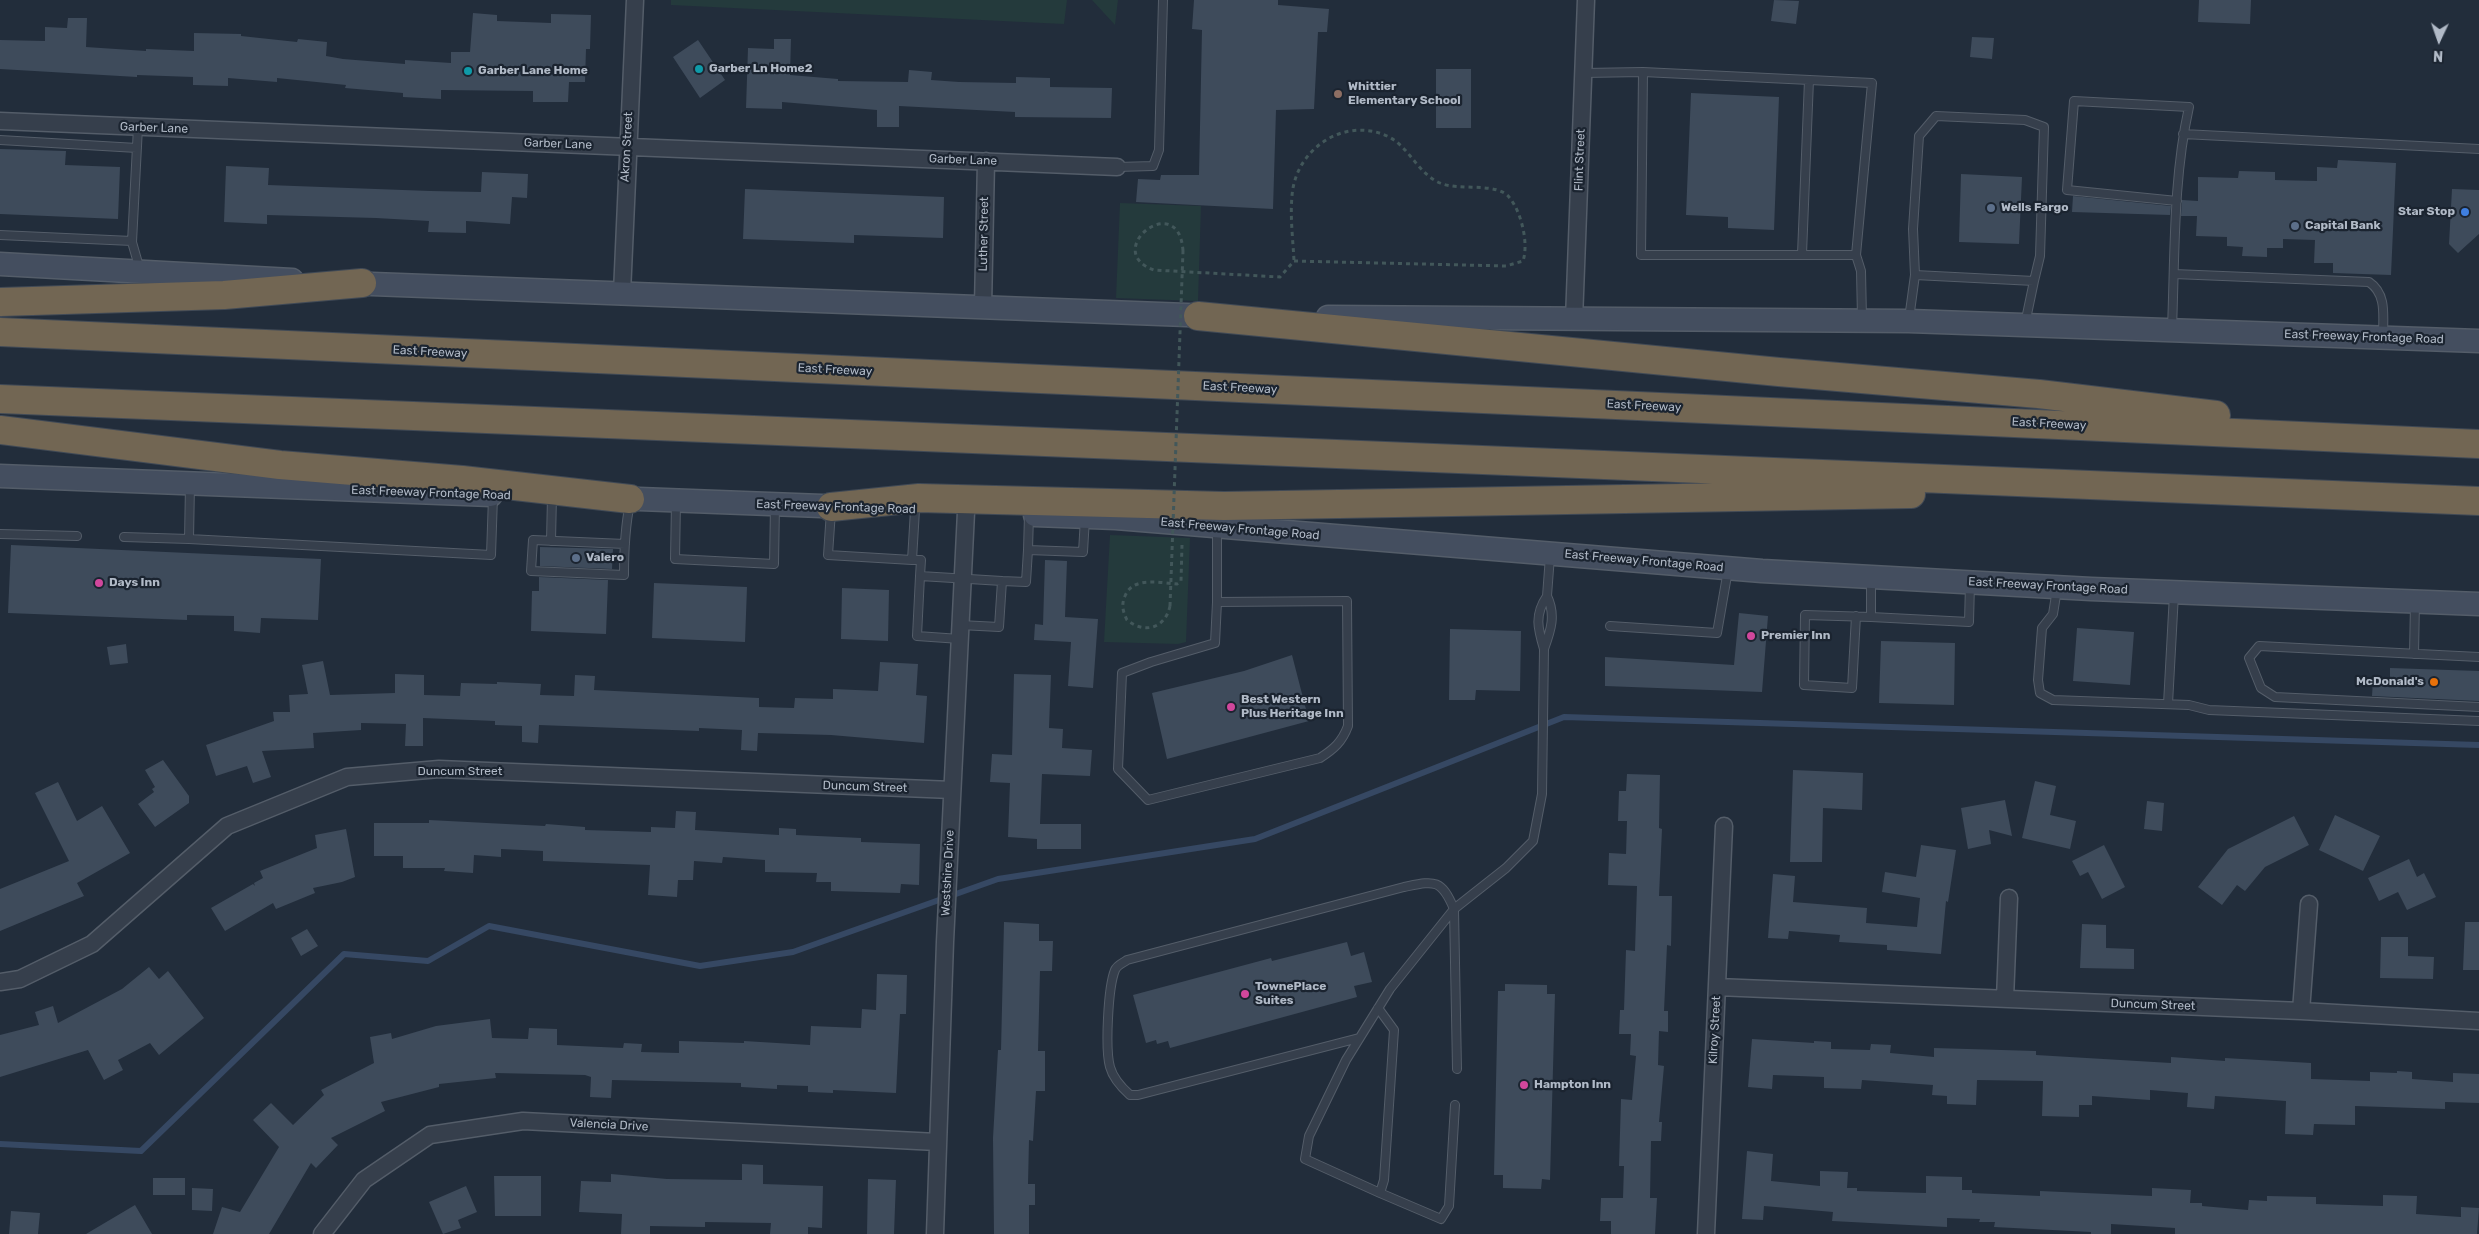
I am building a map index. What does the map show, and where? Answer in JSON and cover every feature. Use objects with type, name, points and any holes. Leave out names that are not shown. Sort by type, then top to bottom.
[{"type":"highway","points":[[0,302],[224,295],[362,284]]},
{"type":"highway","points":[[1198,316],[1779,372],[2039,394],[2441,442]]},
{"type":"highway","name":"East Freeway","points":[[0,332],[2479,444]]},
{"type":"highway","points":[[0,398],[2479,501]]},
{"type":"highway","points":[[0,430],[280,465],[462,480],[630,499]]},
{"type":"highway","points":[[831,507],[919,498],[1224,506],[2194,488]]},
{"type":"main road","name":"East Freeway Frontage Road","points":[[0,264],[362,284],[1198,316],[1574,320],[1862,320],[2025,324],[2479,341]]},
{"type":"main road","name":"East Freeway Frontage Road","points":[[0,476],[1085,516],[1728,568],[2057,587],[2479,604]]},
{"type":"street","name":"Akron Street","points":[[622,293],[635,0]]},
{"type":"street","name":"Flint Street","points":[[1574,320],[1586,0]]},
{"type":"street","name":"Garber Lane","points":[[0,121],[1117,166]]},
{"type":"street","name":"Luther Street","points":[[983,307],[986,161]]},
{"type":"street","name":"Westshire Drive","points":[[935,1234],[945,942],[966,512]]},
{"type":"street","name":"Duncum Street","points":[[0,982],[20,979],[92,944],[227,826],[346,777],[439,769],[952,790]]},
{"type":"street","name":"Kilroy Street","points":[[1706,1234],[1724,826]]},
{"type":"street","points":[[2005,999],[2009,898]]},
{"type":"street","points":[[2301,1011],[2309,904]]},
{"type":"street","name":"Duncum Street","points":[[1717,987],[2301,1011],[2479,1022]]},
{"type":"street","name":"Valencia Drive","points":[[322,1234],[364,1180],[430,1135],[513,1122],[937,1142]]},
{"type":"lane","points":[[1117,166],[1153,166],[1159,150],[1163,0]]},
{"type":"lane","points":[[1643,72],[1641,255],[1856,255]]},
{"type":"lane","points":[[1584,73],[1643,72],[1872,83],[1856,255],[1861,271],[1862,320]]},
{"type":"lane","points":[[1802,254],[1809,80]]},
{"type":"lane","points":[[2172,330],[2177,201],[2183,134],[2189,107],[2074,101],[2067,190],[2177,201]]},
{"type":"lane","points":[[1909,321],[1915,275],[1913,229],[1919,136],[1936,116],[2025,120],[2044,127],[2040,256],[2025,324]]},
{"type":"lane","points":[[138,127],[132,241],[141,272]]},
{"type":"lane","points":[[2183,134],[2479,149]]},
{"type":"lane","points":[[0,140],[137,148]]},
{"type":"lane","points":[[0,235],[132,241]]},
{"type":"lane","points":[[2174,274],[2369,282],[2378,288],[2382,298],[2383,338]]},
{"type":"lane","points":[[1915,275],[2034,280]]},
{"type":"lane","points":[[189,539],[190,484]]},
{"type":"lane","points":[[124,537],[491,555],[493,495]]},
{"type":"lane","points":[[551,541],[552,496]]},
{"type":"lane","points":[[624,544],[532,540],[532,571],[624,575],[624,544],[630,499]]},
{"type":"lane","points":[[676,501],[674,559],[774,564],[776,504]]},
{"type":"lane","points":[[831,507],[828,555],[921,560],[917,636],[999,627],[1002,581]]},
{"type":"lane","points":[[912,560],[915,510]]},
{"type":"lane","points":[[920,576],[1026,582],[1029,514]]},
{"type":"lane","points":[[1028,550],[1083,552],[1085,516]]},
{"type":"lane","points":[[1217,527],[1215,643],[1151,662],[1122,673],[1118,769],[1148,800],[1320,758],[1334,750],[1344,738],[1348,726],[1348,601],[1217,602]]},
{"type":"lane","points":[[0,534],[77,536]]},
{"type":"lane","points":[[1544,649],[1552,628],[1552,608],[1547,596],[1550,554]]},
{"type":"lane","points":[[1610,626],[1717,633],[1728,568]]},
{"type":"lane","points":[[1870,617],[1872,577]]},
{"type":"lane","points":[[1856,616],[1852,688],[1804,685],[1805,615],[1856,616],[1969,622],[1970,582]]},
{"type":"lane","points":[[2057,587],[2053,614],[2042,628],[2038,680],[2040,693],[2053,700],[2190,705],[2209,710],[2479,721]]},
{"type":"lane","points":[[2168,704],[2174,592]]},
{"type":"lane","points":[[1455,1105],[1449,1206],[1441,1219],[1305,1159],[1308,1136],[1346,1060],[1390,989],[1454,909],[1506,868],[1533,841],[1542,794],[1544,649],[1538,629],[1540,607],[1547,596]]},
{"type":"lane","points":[[2414,654],[2416,602]]},
{"type":"lane","points":[[2479,657],[2259,646],[2249,658],[2261,688],[2275,698],[2479,707]]},
{"type":"lane","points":[[1359,1038],[1138,1095],[1130,1095],[1119,1085],[1109,1062],[1111,984],[1116,967],[1127,960],[1404,887],[1425,883],[1438,884],[1446,891],[1454,909],[1457,1069]]},
{"type":"lane","points":[[1378,1008],[1394,1030],[1384,1180],[1380,1193]]},
{"type":"path","points":[[1182,524],[1181,581],[1177,584],[1169,584],[1162,584],[1141,583],[1133,586],[1128,591],[1123,605],[1127,620],[1134,626],[1151,628],[1160,624],[1170,606],[1170,586],[1171,576],[1182,281],[1182,271],[1182,261],[1182,251],[1180,236],[1175,230],[1163,224],[1155,224],[1141,232],[1136,247],[1141,262],[1154,270],[1180,271],[1188,271],[1280,277],[1294,261],[1292,196],[1299,168],[1316,147],[1338,133],[1366,129],[1388,136],[1407,151],[1428,176],[1442,184],[1502,191],[1510,198],[1526,236],[1527,251],[1523,261],[1506,266],[1294,261]]},
{"type":"green space","points":[[671,0],[1067,0],[1064,24],[671,5]]},
{"type":"green space","points":[[1092,0],[1118,0],[1115,25]]},
{"type":"green space","points":[[1120,203],[1201,206],[1198,301],[1116,298]]},
{"type":"green space","points":[[1110,535],[1190,538],[1186,642],[1178,644],[1104,642]]},
{"type":"building","points":[[1194,0],[1278,0],[1278,5],[1329,9],[1327,32],[1318,32],[1314,109],[1276,110],[1273,209],[1136,202],[1138,179],[1160,180],[1161,175],[1199,175],[1202,30],[1192,29]]},
{"type":"building","points":[[1774,0],[1799,1],[1796,24],[1771,21]]},
{"type":"building","points":[[2199,0],[2251,0],[2250,24],[2198,22]]},
{"type":"building","points":[[473,13],[497,15],[497,21],[551,23],[551,14],[591,15],[590,49],[586,49],[585,82],[569,82],[568,102],[533,102],[533,91],[441,90],[441,99],[403,97],[403,93],[345,88],[346,85],[277,78],[277,82],[228,78],[228,86],[193,85],[193,77],[137,75],[137,77],[0,69],[0,40],[45,41],[45,27],[67,28],[68,18],[87,18],[86,47],[146,51],[146,49],[194,51],[194,33],[241,34],[241,36],[297,42],[298,39],[327,42],[326,56],[343,59],[405,64],[405,60],[451,63],[451,52],[470,52]]},
{"type":"building","points":[[1972,37],[1994,38],[1992,59],[1970,57]]},
{"type":"building","points":[[774,39],[791,39],[790,75],[838,79],[838,81],[908,82],[909,70],[932,72],[931,80],[959,82],[1016,83],[1016,77],[1050,78],[1050,87],[1112,88],[1111,118],[1015,117],[1015,112],[899,106],[899,127],[877,127],[877,110],[782,102],[782,109],[746,108],[748,48],[774,49]]},
{"type":"building","name":"Garber Ln Home2","points":[[698,40],[725,80],[700,98],[673,57]]},
{"type":"building","points":[[1436,69],[1471,69],[1471,128],[1436,128]]},
{"type":"building","points":[[1691,93],[1779,97],[1774,230],[1728,228],[1728,217],[1686,215]]},
{"type":"building","points":[[0,149],[66,151],[65,165],[120,167],[118,219],[0,214]]},
{"type":"building","name":"Capital Bank","points":[[2338,160],[2396,163],[2391,275],[2333,273],[2333,263],[2314,263],[2315,240],[2283,239],[2283,248],[2267,248],[2267,257],[2242,256],[2243,247],[2227,246],[2227,237],[2196,236],[2197,216],[2181,216],[2182,200],[2198,201],[2198,177],[2238,178],[2239,171],[2275,172],[2275,180],[2317,181],[2317,167],[2337,168]]},
{"type":"building","points":[[226,166],[269,168],[268,185],[430,191],[481,192],[482,172],[528,174],[527,198],[512,197],[510,224],[466,221],[466,233],[428,232],[429,221],[376,218],[267,215],[267,224],[224,222]]},
{"type":"building","points":[[1961,174],[2022,177],[2019,244],[1959,242]]},
{"type":"building","points":[[745,189],[944,197],[943,238],[854,235],[854,243],[743,239]]},
{"type":"building","name":"Star Stop","points":[[2452,189],[2479,190],[2479,234],[2458,253],[2449,244]]},
{"type":"building","points":[[2073,196],[2171,206],[2170,215],[2072,212]]},
{"type":"building","points":[[11,545],[321,559],[318,620],[261,618],[260,633],[234,631],[234,616],[187,615],[187,620],[8,613]]},
{"type":"building","name":"Valero","points":[[540,547],[613,549],[612,569],[540,566]]},
{"type":"building","points":[[1045,560],[1067,561],[1065,617],[1098,619],[1093,688],[1068,686],[1071,642],[1034,640],[1035,624],[1043,625]]},
{"type":"building","points":[[539,577],[608,580],[606,634],[531,631],[532,591],[539,591]]},
{"type":"building","points":[[654,583],[747,587],[745,642],[652,638]]},
{"type":"building","points":[[842,588],[889,590],[888,641],[841,639]]},
{"type":"building","name":"Premier Inn","points":[[1739,613],[1768,616],[1762,692],[1605,686],[1605,657],[1734,665]]},
{"type":"building","points":[[2077,628],[2134,632],[2130,685],[2073,681]]},
{"type":"building","points":[[1450,629],[1521,631],[1520,691],[1476,690],[1475,700],[1449,700]]},
{"type":"building","points":[[1881,641],[1955,643],[1954,705],[1879,703]]},
{"type":"building","points":[[126,644],[128,663],[110,665],[107,647]]},
{"type":"building","name":"Best Western Plus Heritage Inn","points":[[1292,655],[1309,721],[1167,759],[1152,693],[1244,671]]},
{"type":"building","points":[[323,661],[330,695],[395,693],[395,674],[424,675],[424,695],[460,696],[461,683],[497,684],[497,682],[541,684],[540,695],[574,696],[575,675],[595,676],[594,690],[759,698],[759,707],[794,708],[795,698],[833,699],[833,689],[878,691],[880,662],[918,664],[916,695],[927,696],[924,743],[831,735],[758,733],[757,751],[741,750],[742,730],[699,728],[699,731],[539,725],[538,743],[522,742],[522,726],[495,725],[495,721],[423,718],[423,746],[405,746],[406,724],[361,723],[361,730],[313,733],[314,748],[262,751],[271,777],[253,783],[247,766],[216,776],[206,745],[274,721],[273,712],[290,712],[289,695],[308,694],[302,665]]},
{"type":"building","name":"McDonald's","points":[[2390,668],[2479,671],[2479,701],[2372,696],[2373,680],[2390,681]]},
{"type":"building","points":[[1014,674],[1051,675],[1049,728],[1063,729],[1062,748],[1092,750],[1090,776],[1042,774],[1040,824],[1081,824],[1081,849],[1037,849],[1037,839],[1008,837],[1010,783],[990,782],[992,754],[1012,755]]},
{"type":"building","points":[[163,760],[189,796],[189,803],[155,827],[138,804],[154,792],[152,789],[155,787],[145,770]]},
{"type":"building","points":[[1793,770],[1863,773],[1862,810],[1823,808],[1822,862],[1790,862]]},
{"type":"building","points":[[1627,774],[1660,775],[1659,828],[1662,829],[1659,896],[1672,896],[1671,946],[1667,945],[1664,1011],[1668,1011],[1668,1032],[1659,1031],[1658,1065],[1664,1066],[1659,1122],[1662,1122],[1661,1141],[1651,1141],[1650,1198],[1657,1198],[1655,1234],[1611,1234],[1611,1221],[1600,1221],[1601,1198],[1623,1198],[1624,1166],[1619,1166],[1621,1099],[1632,1100],[1636,1056],[1630,1055],[1631,1034],[1619,1034],[1620,1010],[1624,1010],[1626,950],[1635,951],[1637,886],[1608,885],[1609,853],[1626,854],[1627,821],[1618,821],[1619,791],[1626,791]]},
{"type":"building","points":[[2035,781],[2056,786],[2050,815],[2076,821],[2070,849],[2022,838]]},
{"type":"building","points":[[58,782],[77,821],[102,806],[130,853],[77,883],[84,896],[0,931],[0,889],[69,861],[35,793]]},
{"type":"building","points":[[2005,800],[2012,836],[1989,830],[1991,844],[1968,849],[1961,808]]},
{"type":"building","points":[[2147,801],[2164,803],[2162,831],[2144,829]]},
{"type":"building","points":[[676,811],[696,812],[695,830],[779,835],[779,828],[796,829],[796,835],[861,838],[861,842],[920,844],[919,885],[901,884],[900,893],[831,891],[831,882],[816,882],[817,873],[765,872],[765,860],[723,857],[722,863],[694,861],[693,880],[678,880],[677,897],[648,895],[650,865],[543,861],[543,851],[501,849],[501,857],[474,855],[473,873],[444,871],[445,868],[403,868],[403,856],[374,856],[374,823],[429,823],[429,820],[545,826],[546,824],[585,827],[585,830],[651,832],[651,827],[675,828]]},
{"type":"building","points":[[2335,815],[2380,836],[2363,871],[2319,850]]},
{"type":"building","points":[[2294,816],[2309,845],[2265,867],[2245,891],[2237,885],[2222,905],[2198,887],[2228,849]]},
{"type":"building","points":[[346,829],[355,877],[342,882],[313,888],[315,893],[276,909],[273,903],[225,931],[211,908],[253,884],[255,886],[254,883],[263,878],[260,871],[317,848],[315,835]]},
{"type":"building","points":[[1921,845],[1956,850],[1948,902],[1946,901],[1941,954],[1887,950],[1887,945],[1839,942],[1840,935],[1789,931],[1788,939],[1768,938],[1773,874],[1795,876],[1793,902],[1867,908],[1866,923],[1917,927],[1920,898],[1882,892],[1885,872],[1916,877]]},
{"type":"building","points":[[2104,845],[2125,887],[2102,899],[2088,872],[2080,876],[2072,861]]},
{"type":"building","points":[[2409,859],[2417,877],[2424,873],[2436,897],[2407,910],[2398,892],[2379,901],[2368,878]]},
{"type":"building","points":[[1004,922],[1039,924],[1039,941],[1053,941],[1052,971],[1040,971],[1038,1051],[1045,1051],[1045,1091],[1036,1091],[1033,1141],[1029,1140],[1028,1184],[1035,1184],[1035,1205],[1029,1205],[1029,1234],[994,1234],[993,1138],[998,1050],[1001,1050]]},
{"type":"building","points":[[2465,922],[2479,922],[2479,970],[2463,970]]},
{"type":"building","points":[[2082,924],[2106,925],[2106,948],[2134,949],[2134,969],[2080,968]]},
{"type":"building","points":[[307,929],[318,946],[301,956],[291,938]]},
{"type":"building","points":[[2381,937],[2408,937],[2408,956],[2434,957],[2433,979],[2380,978]]},
{"type":"building","name":"TownePlace Suites","points":[[1347,942],[1351,956],[1364,952],[1372,982],[1354,986],[1357,997],[1170,1048],[1168,1041],[1157,1044],[1156,1040],[1146,1043],[1133,995],[1271,958],[1272,961]]},
{"type":"building","points":[[149,967],[159,979],[168,971],[204,1018],[159,1055],[150,1043],[118,1060],[123,1070],[104,1080],[88,1050],[0,1077],[0,1035],[39,1025],[35,1012],[53,1006],[58,1023],[122,989]]},
{"type":"building","points":[[877,974],[907,975],[906,1014],[900,1014],[896,1093],[833,1090],[833,1093],[808,1092],[808,1086],[777,1085],[777,1089],[741,1087],[741,1083],[612,1080],[611,1098],[590,1097],[591,1077],[585,1075],[495,1073],[496,1078],[439,1084],[439,1087],[381,1102],[385,1111],[331,1138],[338,1145],[316,1168],[311,1163],[269,1234],[213,1234],[222,1207],[240,1212],[279,1147],[253,1120],[271,1103],[293,1125],[324,1095],[321,1090],[374,1063],[370,1037],[391,1033],[392,1039],[436,1026],[490,1019],[492,1038],[528,1039],[529,1028],[557,1029],[557,1045],[623,1048],[624,1043],[642,1044],[641,1052],[679,1053],[679,1041],[744,1043],[744,1041],[810,1045],[811,1026],[861,1028],[862,1009],[876,1010]]},
{"type":"building","name":"Hampton Inn","points":[[1505,984],[1547,985],[1547,994],[1555,994],[1550,1180],[1542,1179],[1541,1189],[1503,1188],[1503,1175],[1494,1175],[1498,991],[1505,991]]},
{"type":"building","points":[[1752,1039],[1814,1043],[1814,1041],[1831,1042],[1831,1049],[1870,1050],[1871,1044],[1891,1045],[1890,1053],[1934,1057],[1934,1048],[2036,1051],[2036,1055],[2171,1063],[2171,1057],[2225,1061],[2225,1058],[2311,1063],[2311,1079],[2370,1081],[2370,1072],[2397,1073],[2397,1071],[2412,1072],[2412,1079],[2453,1082],[2453,1073],[2479,1074],[2479,1103],[2445,1102],[2445,1109],[2355,1106],[2355,1125],[2314,1124],[2313,1135],[2285,1134],[2286,1101],[2215,1096],[2214,1109],[2187,1107],[2188,1093],[2150,1090],[2150,1100],[2092,1096],[2092,1105],[2079,1105],[2079,1117],[2042,1116],[2043,1081],[1977,1080],[1976,1105],[1947,1104],[1947,1096],[1932,1095],[1933,1085],[1862,1080],[1861,1089],[1824,1088],[1824,1077],[1773,1075],[1772,1089],[1748,1087]]},
{"type":"building","points":[[1747,1151],[1773,1154],[1771,1181],[1820,1186],[1820,1171],[1848,1172],[1847,1188],[1857,1188],[1857,1191],[1926,1193],[1926,1176],[1962,1177],[1962,1190],[1972,1190],[1972,1193],[2040,1196],[2040,1191],[2152,1196],[2152,1188],[2191,1190],[2190,1203],[2202,1203],[2202,1206],[2248,1210],[2249,1200],[2267,1201],[2267,1196],[2316,1197],[2316,1204],[2383,1206],[2383,1195],[2417,1196],[2416,1214],[2461,1217],[2461,1207],[2479,1208],[2477,1234],[2175,1234],[2175,1228],[2111,1224],[2111,1234],[2091,1234],[2091,1232],[1994,1227],[1995,1222],[1979,1222],[1980,1219],[1947,1218],[1947,1227],[1832,1221],[1833,1212],[1764,1206],[1763,1220],[1742,1219]]},
{"type":"building","points":[[742,1164],[763,1165],[763,1184],[823,1186],[822,1228],[808,1227],[808,1234],[770,1234],[771,1223],[705,1222],[705,1227],[650,1226],[650,1234],[621,1234],[622,1214],[579,1212],[581,1181],[611,1182],[611,1174],[667,1179],[742,1180]]},
{"type":"building","points":[[494,1176],[541,1176],[541,1216],[495,1216]]},
{"type":"building","points":[[153,1178],[185,1178],[185,1195],[153,1195]]},
{"type":"building","points":[[868,1179],[896,1180],[894,1234],[867,1234]]},
{"type":"building","points":[[466,1186],[477,1212],[458,1220],[461,1228],[443,1234],[429,1202]]},
{"type":"building","points":[[192,1188],[213,1189],[212,1211],[192,1210]]},
{"type":"building","points":[[135,1205],[152,1234],[86,1234]]},
{"type":"building","points":[[11,1211],[40,1213],[38,1234],[9,1234]]},
{"type":"waterway","points":[[0,1144],[141,1151],[344,954],[428,961],[489,926],[700,966],[793,952],[998,879],[1255,839],[1564,717],[2479,745]]},
{"type":"place","name":"Garber Ln Home2","points":[[699,69]]},
{"type":"place","name":"Garber Lane Home","points":[[468,71]]},
{"type":"place","name":"Whittier Elementary School","points":[[1338,94]]},
{"type":"place","name":"Wells Fargo","points":[[1991,208]]},
{"type":"place","name":"Star Stop","points":[[2465,212]]},
{"type":"place","name":"Capital Bank","points":[[2295,226]]},
{"type":"place","name":"Valero","points":[[576,558]]},
{"type":"place","name":"Days Inn","points":[[99,583]]},
{"type":"place","name":"Premier Inn","points":[[1751,636]]},
{"type":"place","name":"McDonald's","points":[[2434,682]]},
{"type":"place","name":"Best Western Plus Heritage Inn","points":[[1231,707]]},
{"type":"place","name":"TownePlace Suites","points":[[1245,994]]},
{"type":"place","name":"Hampton Inn","points":[[1524,1085]]}]
